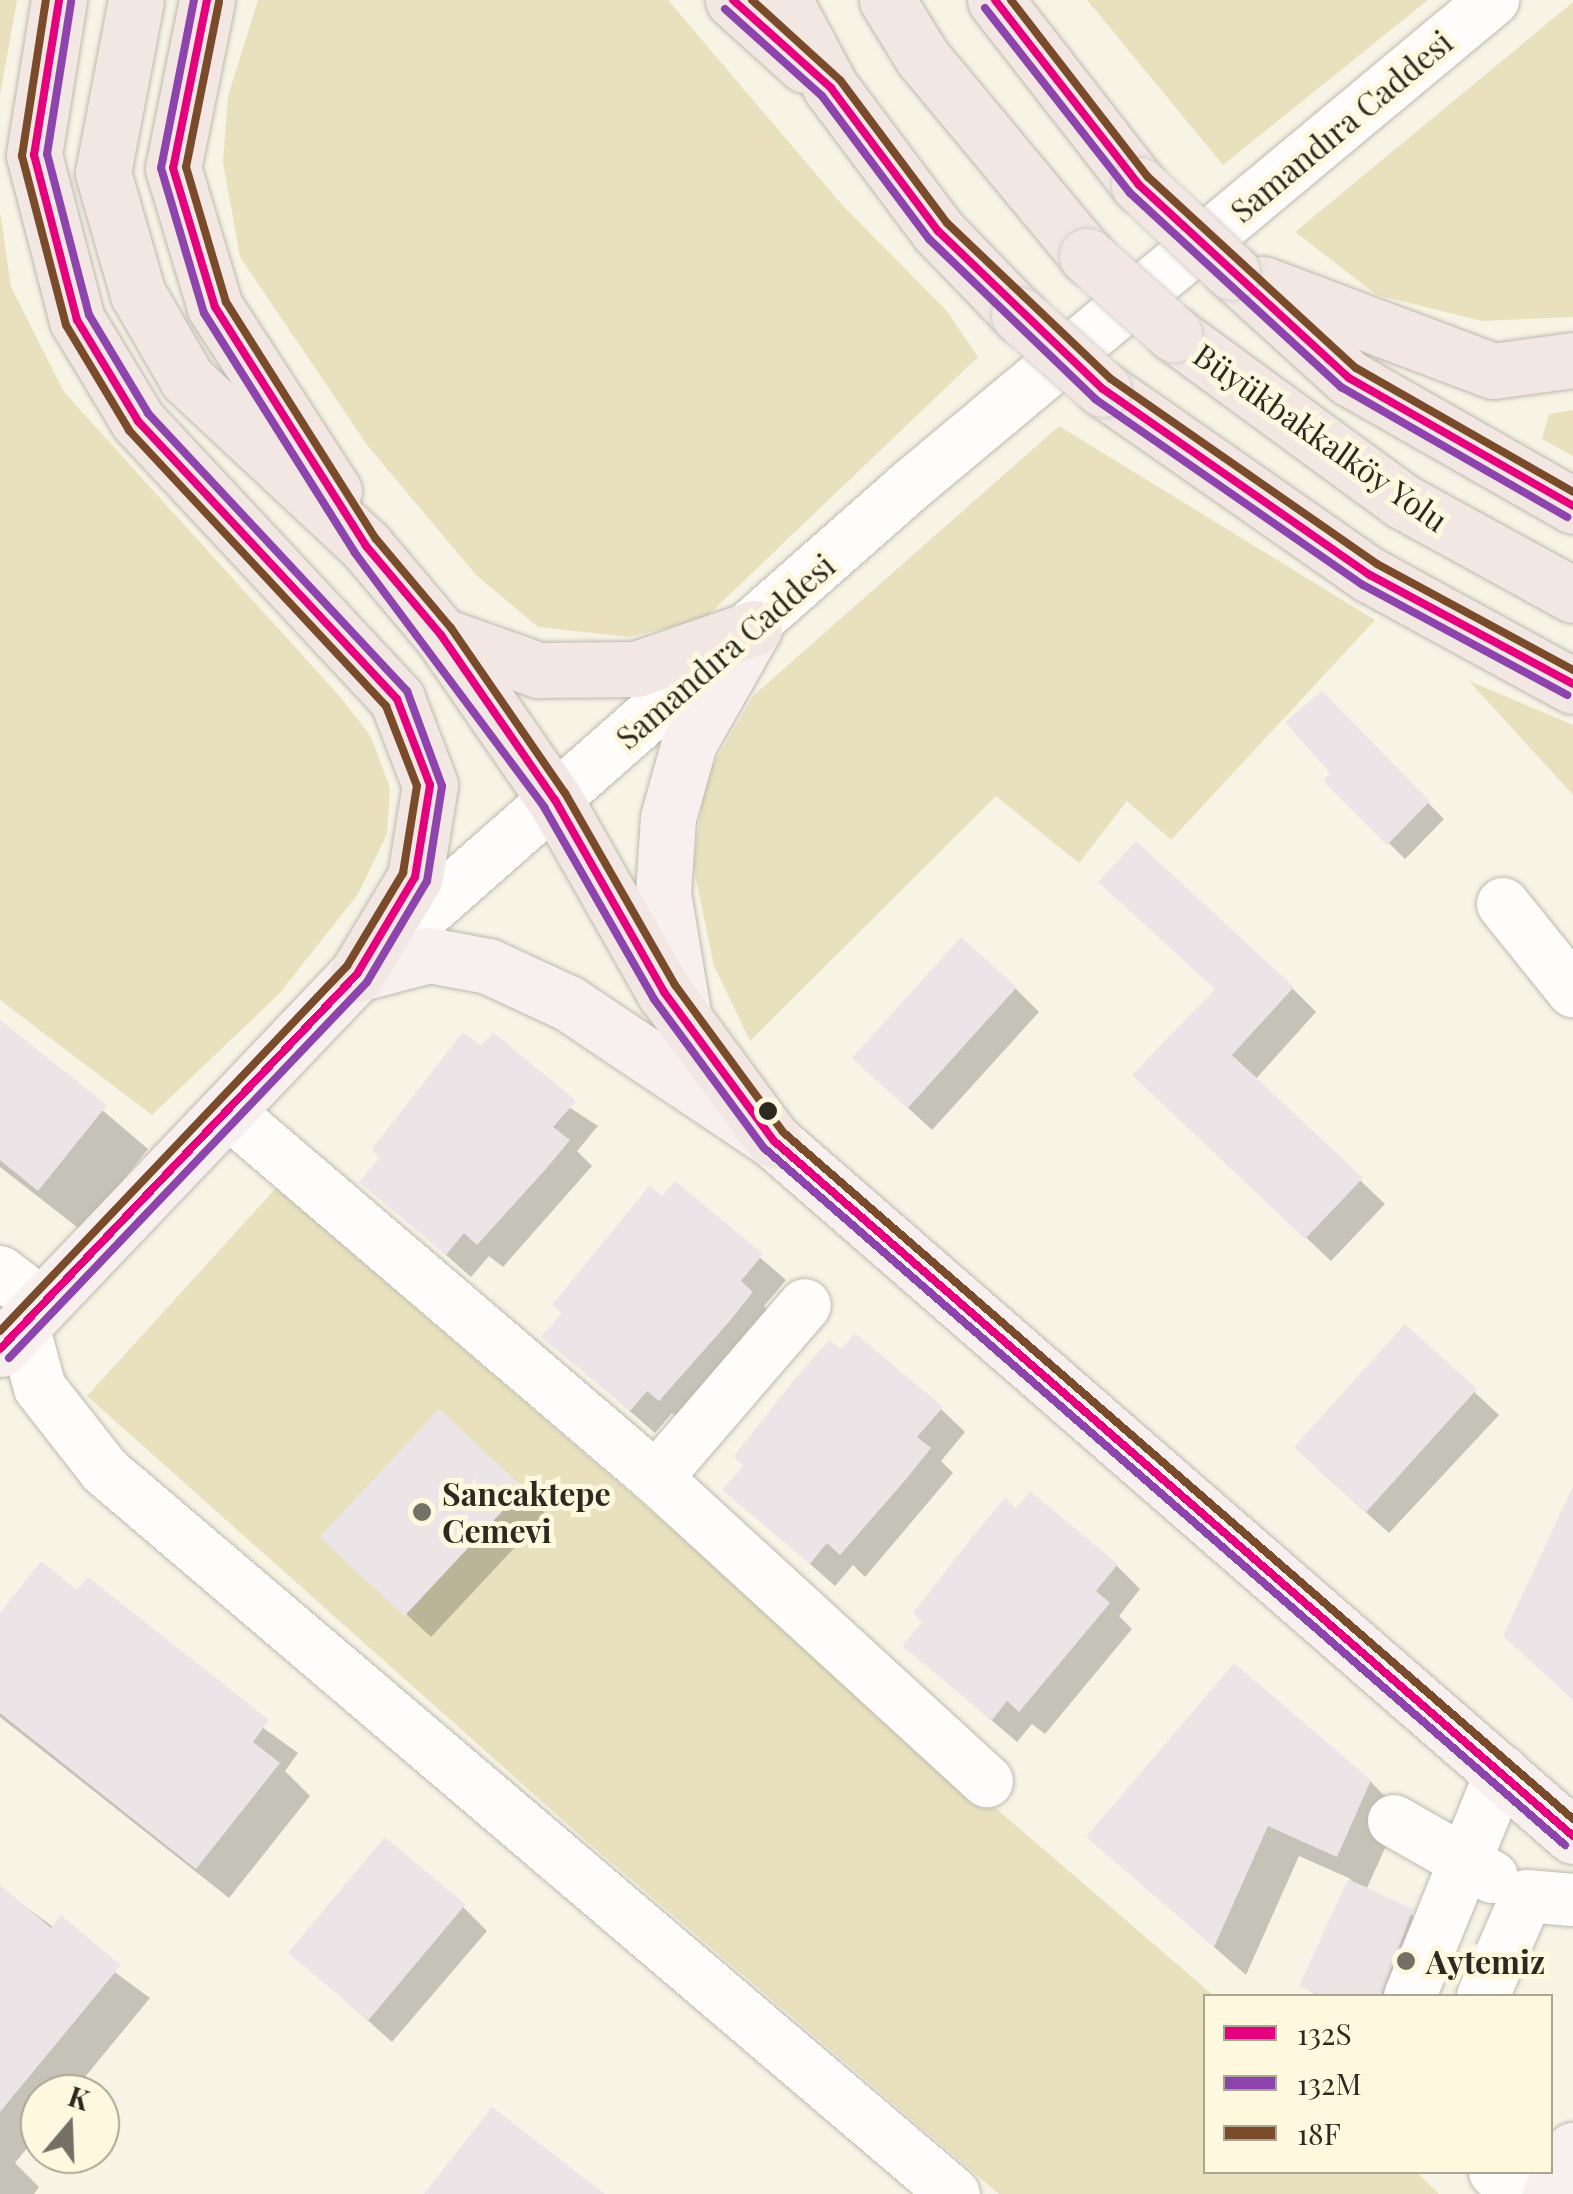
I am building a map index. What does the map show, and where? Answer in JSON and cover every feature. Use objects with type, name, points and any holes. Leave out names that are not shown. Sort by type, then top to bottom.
[{"type":"highway","points":[[59,0],[34,154],[77,320],[138,421],[398,699],[430,785],[414,876],[357,974]]},
{"type":"highway","points":[[136,0],[103,173],[138,294],[187,379],[366,546],[441,634],[555,800],[684,1019],[774,1140]]},
{"type":"highway","points":[[207,0],[173,168],[215,307],[366,546]]},
{"type":"highway","points":[[733,0],[831,88]]},
{"type":"highway","points":[[784,0],[831,88],[938,230],[1019,315],[1103,389],[1370,576],[1568,683]]},
{"type":"highway","name":"Büyükbakkalköy Yolu","points":[[887,0],[922,57],[1088,256],[1174,334],[1402,501],[1573,596]]},
{"type":"highway","name":"Büyükbakkalköy Yolu","points":[[995,0],[1138,185],[1349,378],[1573,506]]},
{"type":"highway","points":[[1232,272],[1493,371],[1573,360]]},
{"type":"highway","points":[[441,634],[538,670],[616,669],[691,655],[754,628]]},
{"type":"main road","points":[[684,1019],[663,893],[668,818],[688,743],[754,628]]},
{"type":"main road","points":[[357,974],[429,955],[488,966],[568,1003],[774,1140],[1572,1832]]},
{"type":"main road","name":"Samandıra Caddesi","points":[[22,1327],[357,974]]},
{"type":"main road","points":[[1550,2194],[1573,2150]]},
{"type":"street","name":"Samandıra Caddesi","points":[[357,974],[754,628],[910,484],[1493,0]]},
{"type":"street","points":[[1503,904],[1573,991]]},
{"type":"street","points":[[227,1111],[656,1478],[987,1781]]},
{"type":"street","points":[[0,1272],[40,1388],[105,1471],[954,2194]]},
{"type":"street","points":[[656,1478],[805,1305]]},
{"type":"street","points":[[1411,1994],[1502,1771]]},
{"type":"street","points":[[1394,1821],[1465,1862],[1550,1898],[1485,1994]]},
{"type":"street","points":[[1497,2174],[1520,2194]]},
{"type":"shaded area","points":[[0,0],[17,0],[0,95]]},
{"type":"shaded area","points":[[258,0],[668,0],[844,207],[946,310],[978,357],[704,619],[629,637],[538,627],[476,575],[367,445],[240,257],[223,162],[228,96]]},
{"type":"shaded area","points":[[1087,0],[1428,0],[1223,165]]},
{"type":"shaded area","points":[[1573,2],[1573,317],[1482,321],[1377,295],[1295,232]]},
{"type":"shaded area","points":[[0,211],[11,287],[64,392],[342,699],[371,737],[390,788],[387,834],[358,894],[279,994],[152,1115],[0,1000]]},
{"type":"shaded area","points":[[1573,410],[1573,456],[1542,439],[1549,414]]},
{"type":"shaded area","points":[[1059,426],[1375,620],[1171,840],[1127,801],[1079,863],[996,796],[750,1041],[714,966],[693,865],[706,777],[753,696]]},
{"type":"shaded area","points":[[1469,681],[1573,725],[1573,795]]},
{"type":"shaded area","points":[[276,1188],[1212,1994],[1203,1994],[1203,2174],[1418,2174],[1439,2194],[999,2194],[584,1839],[87,1396]]},
{"type":"building","points":[[1322,691],[1430,801],[1387,845],[1323,781],[1330,773],[1285,722]]},
{"type":"building","points":[[1136,841],[1294,987],[1232,1055],[1363,1178],[1305,1239],[1132,1075],[1215,989],[1098,882]]},
{"type":"building","points":[[961,937],[1017,987],[908,1108],[852,1058]]},
{"type":"building","points":[[0,1020],[107,1105],[38,1191],[0,1160]]},
{"type":"building","points":[[463,1032],[481,1046],[493,1032],[576,1101],[553,1127],[570,1140],[545,1170],[477,1245],[464,1233],[446,1255],[359,1182],[379,1158],[372,1149]]},
{"type":"building","points":[[675,1181],[763,1254],[741,1281],[753,1292],[728,1323],[659,1401],[647,1391],[630,1411],[541,1337],[562,1313],[552,1305],[650,1185],[662,1196]]},
{"type":"building","points":[[1405,1324],[1477,1389],[1366,1512],[1294,1447]]},
{"type":"building","points":[[855,1333],[943,1407],[917,1437],[931,1448],[907,1478],[840,1555],[827,1543],[810,1564],[722,1490],[743,1466],[734,1456],[794,1380],[829,1340],[842,1349]]},
{"type":"building","name":"Sancaktepe Cemevi","points":[[439,1409],[524,1488],[404,1616],[320,1537]]},
{"type":"building","points":[[1573,1486],[1573,1700],[1503,1636]]},
{"type":"building","points":[[1030,1491],[1118,1564],[1096,1591],[1110,1603],[1019,1712],[1007,1701],[992,1720],[902,1646],[922,1622],[913,1613],[973,1536],[1005,1498],[1016,1508]]},
{"type":"building","points":[[41,1561],[77,1590],[88,1577],[269,1720],[253,1742],[280,1763],[196,1869],[0,1713],[0,1613]]},
{"type":"building","points":[[1234,1663],[1371,1780],[1337,1857],[1268,1826],[1214,1947],[1086,1837]]},
{"type":"building","points":[[385,1837],[465,1904],[368,2020],[288,1953]]},
{"type":"building","points":[[1348,1879],[1413,1909],[1382,1994],[1317,1994],[1299,1986]]},
{"type":"building","points":[[0,1885],[51,1928],[61,1915],[121,1965],[31,2074],[20,2074],[20,2088],[0,2112]]},
{"type":"building","points":[[492,2107],[605,2194],[424,2194]]},
{"type":"transit line","name":"18F","points":[[0,1331],[347,966],[403,873],[417,786],[386,706],[129,430],[66,325],[22,156],[46,0]]},
{"type":"transit line","name":"132S","points":[[0,1349],[357,974],[415,877],[430,785],[397,699],[138,421],[77,320],[34,155],[59,0]]},
{"type":"transit line","name":"132M","points":[[194,0],[161,168],[204,313],[355,553],[544,807],[654,999],[764,1148],[1565,1845]]},
{"type":"transit line","name":"132S","points":[[207,0],[173,168],[215,307],[366,546],[441,635],[555,800],[664,992],[774,1141],[1573,1836]]},
{"type":"transit line","name":"132S","points":[[733,0],[831,88],[938,231],[1103,389],[1370,575],[1573,684]]},
{"type":"transit line","name":"18F","points":[[752,0],[840,80],[947,223],[1111,379],[1377,564],[1573,670]]},
{"type":"transit line","name":"132S","points":[[995,0],[1139,185],[1349,378],[1573,506]]},
{"type":"transit line","name":"18F","points":[[1011,0],[1148,177],[1356,368],[1573,492]]},
{"type":"transit line","name":"132M","points":[[9,1358],[367,982],[427,881],[442,786],[407,691],[148,413],[89,315],[47,154],[71,2]]},
{"type":"transit line","name":"18F","points":[[219,2],[186,167],[226,302],[376,539],[451,628],[565,793],[675,985],[783,1132],[1573,1819]]},
{"type":"transit line","name":"132M","points":[[985,8],[1130,193],[1341,387],[1567,517]]},
{"type":"transit line","name":"132M","points":[[725,9],[822,96],[929,239],[1095,399],[1363,585],[1567,695]]},
{"type":"place","name":"Sancaktepe Cemevi","points":[[422,1512]]},
{"type":"place","name":"Aytemiz","points":[[1406,1961]]}]
